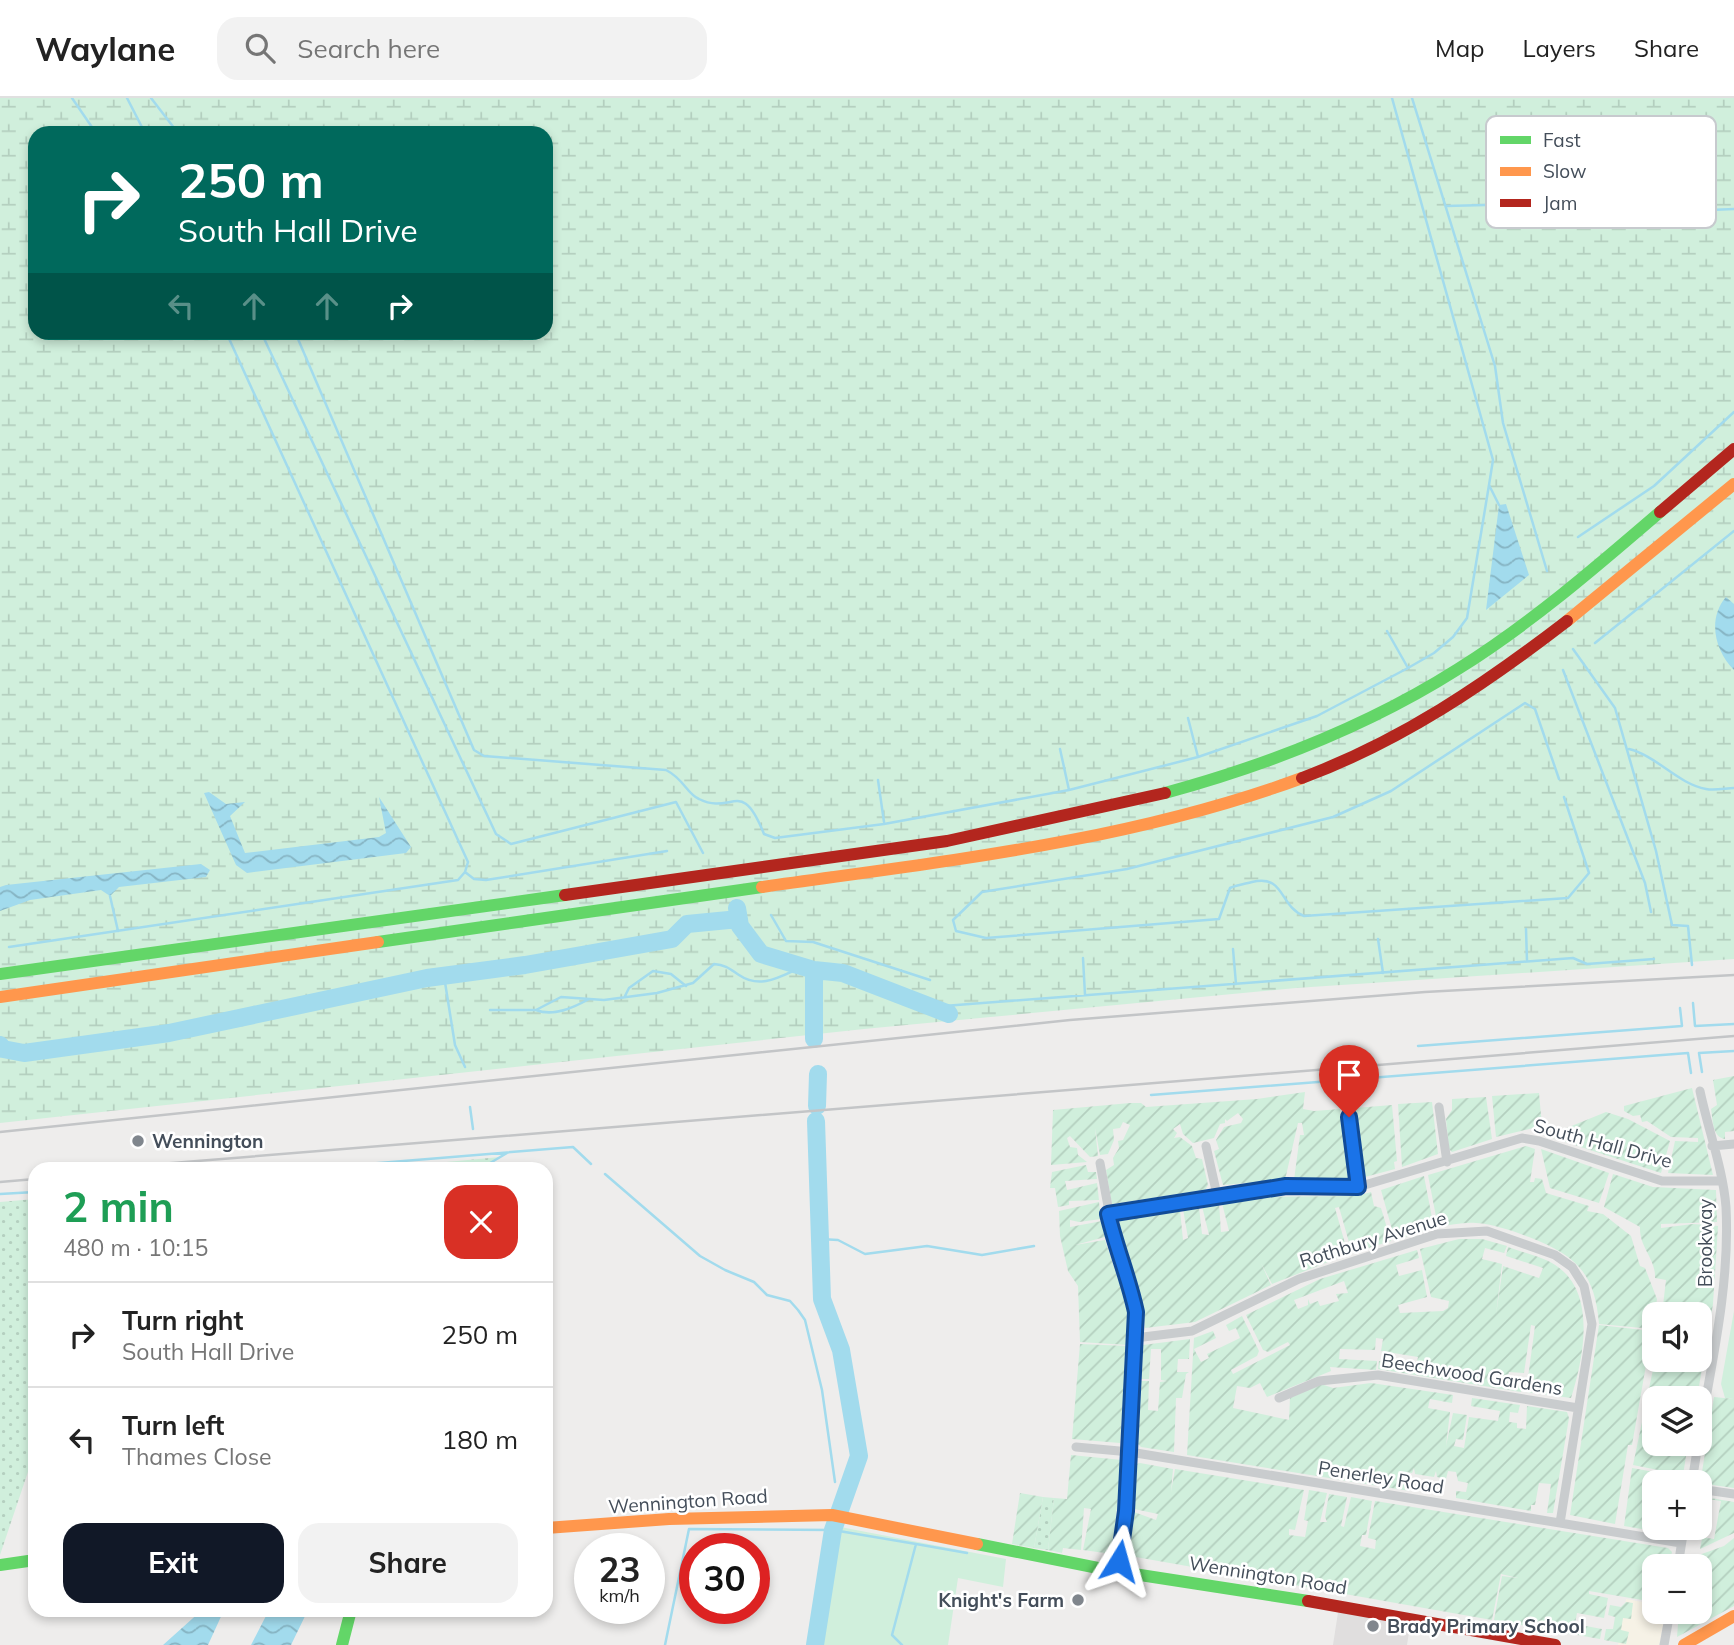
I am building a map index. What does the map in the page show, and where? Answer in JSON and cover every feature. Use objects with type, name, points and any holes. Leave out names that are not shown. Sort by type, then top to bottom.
[{"type":"main road","points":[[0,974],[947,841],[1107,808],[1233,775],[1333,736],[1389,709],[1489,649],[1569,590],[1734,449]]},
{"type":"main road","points":[[0,997],[1073,842],[1220,808],[1372,748],[1475,691],[1644,561],[1734,484]]},
{"type":"main road","name":"Wennington Road","points":[[553,1527],[669,1519],[832,1514],[1118,1571],[1339,1606],[1555,1645]]},
{"type":"main road","points":[[0,1566],[28,1561]]},
{"type":"main road","points":[[1684,1645],[1734,1616]]},
{"type":"main road","points":[[342,1645],[349,1617]]},
{"type":"street","name":"Brookway","points":[[1700,1091],[1726,1204],[1730,1245],[1708,1386]]},
{"type":"street","points":[[1439,1107],[1447,1162]]},
{"type":"street","points":[[1349,1117],[1358,1187]]},
{"type":"street","name":"South Hall Drive","points":[[1108,1214],[1286,1186],[1358,1187],[1522,1138],[1539,1141],[1662,1181],[1721,1181]]},
{"type":"street","points":[[1712,1146],[1734,1144]]},
{"type":"street","points":[[1206,1146],[1217,1195]]},
{"type":"street","points":[[1100,1163],[1117,1255],[1131,1290],[1136,1312],[1129,1452],[1118,1571]]},
{"type":"street","name":"Rothbury Avenue","points":[[1135,1338],[1192,1331],[1299,1279],[1437,1234],[1488,1231],[1555,1255],[1572,1267],[1584,1286],[1592,1324],[1560,1523]]},
{"type":"street","name":"Beechwood Gardens","points":[[1279,1398],[1319,1381],[1378,1375],[1578,1408]]},
{"type":"street","name":"Penerley Road","points":[[1076,1447],[1129,1452],[1681,1543]]},
{"type":"street","points":[[1712,1491],[1734,1494]]},
{"type":"street","points":[[1680,1554],[1682,1540]]},
{"type":"street","points":[[1664,1645],[1668,1624]]},
{"type":"shaded area","points":[[1626,1599],[1642,1602],[1642,1624],[1663,1624],[1659,1645],[1618,1645]]},
{"type":"shaded area","name":"Brady Primary School","points":[[1339,1606],[1411,1619],[1407,1645],[1333,1645]]},
{"type":"green space","points":[[0,98],[1734,98],[1734,959],[1296,988],[864,1029],[0,1123]]},
{"type":"green space","points":[[1734,1076],[1734,1131],[1725,1132],[1725,1139],[1715,1132],[1713,1123],[1711,1109],[1717,1105],[1713,1080]]},
{"type":"green space","points":[[1692,1088],[1713,1175],[1668,1173],[1675,1141],[1698,1142],[1698,1138],[1671,1137],[1647,1121],[1642,1122],[1640,1115],[1633,1116],[1624,1111],[1624,1106]]},
{"type":"green space","points":[[1305,1092],[1303,1109],[1340,1109],[1341,1124],[1348,1128],[1352,1175],[1348,1180],[1294,1180],[1300,1135],[1304,1135],[1302,1123],[1298,1123],[1285,1180],[1223,1185],[1214,1151],[1219,1149],[1216,1140],[1224,1127],[1241,1123],[1243,1119],[1238,1113],[1220,1124],[1214,1138],[1193,1143],[1183,1134],[1180,1124],[1173,1129],[1177,1133],[1174,1138],[1180,1137],[1192,1146],[1196,1158],[1202,1159],[1208,1185],[1205,1190],[1112,1204],[1106,1170],[1114,1165],[1113,1158],[1119,1148],[1118,1141],[1123,1140],[1130,1125],[1123,1122],[1120,1128],[1113,1129],[1114,1140],[1108,1154],[1100,1155],[1095,1128],[1098,1156],[1090,1157],[1070,1136],[1067,1138],[1070,1147],[1077,1148],[1078,1155],[1087,1162],[1051,1165],[1053,1110],[1130,1103],[1141,1103],[1146,1107],[1257,1099]]},
{"type":"green space","points":[[1539,1093],[1542,1126],[1496,1137],[1492,1096]]},
{"type":"green space","points":[[1486,1097],[1492,1139],[1452,1152],[1449,1149],[1446,1119],[1452,1110],[1452,1099]]},
{"type":"green space","points":[[1432,1102],[1438,1154],[1402,1167],[1398,1104]]},
{"type":"green space","points":[[1392,1105],[1397,1161],[1394,1162],[1395,1169],[1365,1177],[1355,1108]]},
{"type":"green space","points":[[1606,1112],[1628,1119],[1670,1141],[1661,1173],[1547,1136]]},
{"type":"green space","points":[[1526,1146],[1535,1149],[1530,1182],[1534,1182],[1535,1178],[1542,1179],[1546,1193],[1589,1206],[1587,1211],[1603,1214],[1631,1236],[1640,1266],[1645,1268],[1657,1299],[1657,1302],[1642,1302],[1642,1328],[1599,1324],[1597,1306],[1587,1278],[1570,1259],[1545,1244],[1496,1226],[1467,1223],[1438,1227],[1428,1175]]},
{"type":"green space","points":[[1541,1149],[1609,1173],[1599,1203],[1550,1188]]},
{"type":"green space","points":[[500,1157],[492,1162],[446,1162]]},
{"type":"green space","points":[[1086,1165],[1088,1172],[1096,1172],[1097,1179],[1065,1181],[1067,1190],[1097,1183],[1099,1200],[1069,1201],[1069,1205],[1058,1207],[1055,1188],[1050,1188],[1052,1172]]},
{"type":"green space","points":[[1613,1174],[1653,1187],[1716,1190],[1717,1222],[1661,1224],[1661,1228],[1693,1224],[1718,1226],[1712,1310],[1712,1302],[1663,1302],[1666,1280],[1655,1278],[1640,1227],[1604,1207]]},
{"type":"green space","points":[[1424,1176],[1434,1228],[1395,1240],[1381,1190]]},
{"type":"green space","points":[[1371,1192],[1374,1206],[1381,1208],[1391,1241],[1352,1253],[1339,1207],[1335,1208],[1348,1254],[1272,1284],[1261,1263],[1271,1285],[1195,1322],[1145,1328],[1141,1296],[1127,1263],[1118,1225],[1121,1220],[1180,1210],[1183,1240],[1188,1238],[1183,1209],[1199,1207],[1202,1234],[1209,1235],[1202,1206],[1219,1203],[1221,1232],[1229,1231],[1222,1203],[1256,1197],[1357,1196]]},
{"type":"green space","points":[[28,1200],[28,1472],[0,1555],[0,1202]]},
{"type":"green space","points":[[1099,1202],[1101,1219],[1079,1222],[1070,1220],[1070,1227],[1102,1221],[1105,1237],[1075,1245],[1105,1240],[1128,1309],[1128,1345],[1080,1342],[1078,1286],[1068,1271],[1060,1236],[1059,1211]]},
{"type":"green space","points":[[1459,1239],[1482,1239],[1507,1246],[1504,1253],[1485,1248],[1482,1259],[1502,1264],[1496,1315],[1503,1266],[1539,1278],[1543,1268],[1506,1256],[1508,1247],[1558,1267],[1570,1279],[1578,1294],[1584,1329],[1580,1365],[1571,1398],[1526,1392],[1535,1326],[1531,1325],[1524,1373],[1509,1372],[1507,1382],[1522,1384],[1521,1392],[1378,1369],[1379,1361],[1416,1366],[1418,1357],[1381,1351],[1383,1339],[1376,1338],[1375,1350],[1340,1349],[1339,1359],[1377,1361],[1376,1370],[1330,1367],[1331,1371],[1267,1397],[1260,1383],[1250,1388],[1237,1386],[1233,1408],[1289,1420],[1290,1398],[1321,1384],[1333,1388],[1371,1383],[1453,1395],[1452,1403],[1430,1399],[1428,1408],[1450,1412],[1446,1446],[1453,1413],[1467,1415],[1463,1440],[1456,1439],[1454,1446],[1464,1448],[1469,1417],[1498,1421],[1500,1411],[1471,1406],[1472,1398],[1520,1405],[1518,1413],[1510,1412],[1509,1422],[1517,1423],[1517,1428],[1526,1429],[1527,1406],[1567,1412],[1569,1418],[1553,1513],[1547,1513],[1551,1484],[1539,1483],[1535,1505],[1531,1505],[1531,1511],[1456,1498],[1456,1491],[1466,1492],[1468,1483],[1458,1481],[1456,1472],[1448,1471],[1446,1479],[1437,1477],[1436,1471],[1434,1477],[1415,1474],[1414,1468],[1412,1473],[1403,1472],[1401,1482],[1411,1483],[1410,1491],[1187,1455],[1194,1338],[1213,1331],[1216,1338],[1194,1349],[1201,1362],[1209,1358],[1207,1354],[1240,1338],[1236,1328],[1229,1331],[1226,1325],[1242,1316],[1259,1351],[1257,1356],[1231,1370],[1233,1374],[1290,1345],[1288,1342],[1268,1352],[1263,1350],[1246,1315],[1320,1279],[1417,1250],[1419,1258],[1396,1265],[1399,1276],[1422,1270],[1427,1297],[1398,1305],[1400,1313],[1443,1311],[1448,1308],[1449,1301],[1431,1297],[1420,1249]],"holes":[[[1344,1281],[1348,1293],[1336,1294],[1339,1301],[1320,1306],[1318,1301],[1310,1304],[1308,1299],[1308,1305],[1298,1309],[1294,1300]]]},
{"type":"green space","points":[[1734,1311],[1734,1399],[1725,1398],[1721,1384]]},
{"type":"green space","points":[[1599,1325],[1642,1330],[1642,1372],[1645,1372],[1632,1445],[1628,1445],[1615,1524],[1570,1515]]},
{"type":"green space","points":[[1190,1339],[1189,1359],[1178,1359],[1177,1372],[1189,1372],[1186,1374],[1182,1398],[1176,1398],[1174,1452],[1141,1447],[1138,1444],[1141,1381],[1149,1381],[1148,1410],[1158,1411],[1160,1382],[1167,1381],[1161,1380],[1161,1349],[1151,1349],[1149,1379],[1141,1379],[1143,1345]]},
{"type":"green space","points":[[1080,1344],[1127,1346],[1120,1443],[1072,1439]]},
{"type":"green space","points":[[1652,1372],[1701,1372],[1699,1386],[1650,1386]]},
{"type":"green space","points":[[1714,1397],[1734,1399],[1734,1488],[1712,1485],[1712,1470],[1702,1470],[1705,1456],[1712,1456]]},
{"type":"green space","points":[[1642,1422],[1642,1456],[1686,1456],[1684,1470],[1658,1470],[1633,1465]]},
{"type":"green space","points":[[1071,1455],[1122,1460],[1112,1554],[1083,1550],[1091,1509],[1084,1508],[1081,1550],[1063,1548],[1062,1553],[1048,1550],[1054,1498],[1067,1499]]},
{"type":"green space","points":[[1137,1464],[1173,1469],[1171,1492],[1175,1469],[1304,1490],[1295,1530],[1289,1529],[1289,1535],[1305,1537],[1308,1521],[1304,1520],[1309,1490],[1327,1493],[1320,1522],[1327,1522],[1325,1517],[1329,1494],[1347,1497],[1341,1526],[1344,1527],[1351,1497],[1372,1501],[1366,1535],[1362,1535],[1360,1546],[1375,1549],[1376,1540],[1368,1538],[1375,1501],[1668,1548],[1672,1552],[1642,1554],[1642,1600],[1589,1591],[1589,1594],[1608,1598],[1604,1618],[1577,1613],[1575,1624],[1602,1629],[1600,1639],[1494,1620],[1502,1576],[1518,1578],[1501,1574],[1492,1620],[1130,1556],[1128,1550],[1134,1512],[1156,1520],[1158,1514],[1134,1509]]},
{"type":"green space","points":[[1632,1468],[1643,1470],[1642,1529],[1624,1526]]},
{"type":"green space","points":[[1020,1493],[1043,1497],[1034,1548],[1012,1544]]},
{"type":"green space","points":[[1043,1497],[1054,1498],[1048,1550],[1034,1548]]},
{"type":"green space","points":[[1712,1498],[1734,1502],[1734,1533],[1700,1549],[1702,1540],[1714,1539],[1721,1501]]},
{"type":"green space","points":[[830,1525],[1006,1559],[1003,1587],[958,1578],[948,1645],[814,1645]]},
{"type":"green space","points":[[1734,1538],[1734,1606],[1712,1618],[1712,1554],[1702,1554],[1724,1546]]},
{"type":"green space","points":[[1626,1602],[1633,1603],[1631,1619],[1623,1618],[1621,1630],[1629,1632],[1626,1644],[1604,1640],[1606,1629],[1613,1629],[1615,1617],[1608,1615],[1610,1605],[1621,1607]]},
{"type":"green space","points":[[1678,1624],[1701,1624],[1677,1637]]},
{"type":"water","points":[[1506,504],[1529,575],[1486,610],[1499,505]]},
{"type":"water","points":[[1726,597],[1734,604],[1734,670],[1722,654],[1716,635],[1717,615]]},
{"type":"water","points":[[209,792],[226,804],[245,802],[230,816],[245,853],[379,837],[386,833],[379,797],[411,847],[406,853],[247,873],[236,865],[204,793]]},
{"type":"water","points":[[201,864],[210,870],[206,877],[119,887],[110,896],[101,890],[30,900],[0,911],[0,887],[6,885]]},
{"type":"water","points":[[194,1617],[221,1617],[208,1645],[163,1645]]},
{"type":"water","points":[[265,1617],[305,1617],[291,1645],[251,1645]]},
{"type":"waterway","points":[[72,98],[91,126]]},
{"type":"waterway","points":[[127,98],[141,126]]},
{"type":"waterway","points":[[151,98],[173,126]]},
{"type":"waterway","points":[[1392,98],[1493,460],[1489,485],[1499,505]]},
{"type":"waterway","points":[[1412,98],[1495,366],[1503,423],[1547,571]]},
{"type":"waterway","points":[[1446,206],[1486,205]]},
{"type":"waterway","points":[[1716,210],[1734,209]]},
{"type":"waterway","points":[[230,340],[468,862],[465,872],[474,879],[486,880],[667,851]]},
{"type":"waterway","points":[[265,340],[496,834],[511,844],[676,802],[703,853]]},
{"type":"waterway","points":[[298,340],[474,750],[484,756],[666,770],[699,799],[711,803],[736,801],[749,806],[764,834],[775,838],[884,824],[1069,790],[1198,757],[1317,716],[1408,668]]},
{"type":"waterway","points":[[1578,537],[1654,486],[1734,412]]},
{"type":"waterway","points":[[1387,631],[1408,668],[1434,653],[1453,637],[1467,618],[1489,485]]},
{"type":"waterway","points":[[1595,643],[1734,531]]},
{"type":"waterway","points":[[1573,649],[1615,708],[1656,851],[1672,925],[1688,926],[1692,965]]},
{"type":"waterway","points":[[1563,670],[1645,883],[1651,912]]},
{"type":"waterway","points":[[1559,779],[1535,709],[1525,703],[1391,791],[1333,817],[1127,869],[982,892],[953,920],[956,931],[986,938],[1219,919],[1230,888],[1263,881],[1276,887],[1290,905],[1304,916],[1568,898],[1589,873],[1564,797]]},
{"type":"waterway","points":[[1188,718],[1198,757]]},
{"type":"waterway","points":[[1060,749],[1069,790]]},
{"type":"waterway","points":[[1629,749],[1696,786],[1709,790],[1734,788]]},
{"type":"waterway","points":[[878,780],[884,822]]},
{"type":"waterway","points":[[9,947],[458,880],[465,872]]},
{"type":"waterway","points":[[110,896],[118,931]]},
{"type":"waterway","points":[[737,908],[740,926],[761,954],[814,970],[843,973],[949,1014]]},
{"type":"waterway","points":[[771,915],[786,941],[813,942],[930,980]]},
{"type":"waterway","points":[[0,1045],[3,1049],[24,1053],[169,1033],[427,978],[525,965],[672,939],[687,924],[739,919]]},
{"type":"waterway","points":[[1526,929],[1527,961]]},
{"type":"waterway","points":[[1378,939],[1383,973]]},
{"type":"waterway","points":[[1233,949],[1236,984]]},
{"type":"waterway","points":[[1083,958],[1085,995]]},
{"type":"waterway","points":[[931,1007],[1573,958],[1587,964],[1654,959]]},
{"type":"waterway","points":[[490,1010],[536,1010],[561,997],[604,1000],[657,993],[693,983],[714,964],[725,966],[755,981],[771,980],[802,967]]},
{"type":"waterway","points":[[814,970],[814,1039]]},
{"type":"waterway","points":[[625,996],[629,988],[653,971],[671,974],[686,986]]},
{"type":"waterway","points":[[444,976],[455,1045],[465,1067]]},
{"type":"waterway","points":[[536,1010],[556,1012],[589,999]]},
{"type":"waterway","points":[[1693,1003],[1695,1026],[1734,1024]]},
{"type":"waterway","points":[[1418,1046],[1682,1026],[1680,1008]]},
{"type":"waterway","points":[[1702,1072],[1699,1053],[1734,1051]]},
{"type":"waterway","points":[[1151,1095],[1688,1053],[1691,1073]]},
{"type":"waterway","points":[[817,1106],[818,1074]]},
{"type":"waterway","points":[[470,1107],[473,1129]]},
{"type":"waterway","points":[[815,1645],[833,1530],[859,1456],[841,1350],[822,1299],[816,1121]]},
{"type":"waterway","points":[[391,1162],[573,1147],[591,1164]]},
{"type":"waterway","points":[[492,1162],[507,1153]]},
{"type":"waterway","points":[[605,1174],[700,1256],[754,1282],[767,1295],[790,1301],[798,1310],[805,1320],[822,1390],[835,1482]]},
{"type":"waterway","points":[[0,1194],[28,1192]]},
{"type":"waterway","points":[[820,1239],[838,1240],[865,1254],[927,1246],[982,1255],[1034,1246]]},
{"type":"waterway","points":[[665,1645],[689,1529],[833,1530],[916,1544],[892,1635],[902,1645]]},
{"type":"waterway","points":[[916,1544],[967,1553]]},
{"type":"railway","points":[[0,1132],[1070,1020],[1425,992],[1734,975]]},
{"type":"railway","points":[[184,1162],[1734,1036]]},
{"type":"railway","points":[[0,1182],[28,1180]]},
{"type":"traffic: fast","points":[[1165,793],[1242,770],[1316,742],[1424,690],[1485,652],[1536,614],[1660,512]]},
{"type":"traffic: fast","points":[[378,942],[762,887]]},
{"type":"traffic: fast","points":[[0,974],[565,895]]},
{"type":"traffic: fast","points":[[977,1544],[1108,1570],[1308,1601]]},
{"type":"traffic: fast","points":[[0,1565],[28,1561]]},
{"type":"traffic: fast","points":[[342,1645],[349,1617]]},
{"type":"traffic: slow","points":[[1567,621],[1734,484]]},
{"type":"traffic: slow","points":[[762,887],[967,858],[1103,834],[1236,800],[1302,778]]},
{"type":"traffic: slow","points":[[0,997],[378,942]]},
{"type":"traffic: slow","points":[[553,1527],[669,1519],[832,1515],[977,1544]]},
{"type":"traffic: slow","points":[[1684,1645],[1734,1616]]},
{"type":"traffic: jam","points":[[1660,512],[1734,449]]},
{"type":"traffic: jam","points":[[1302,778],[1374,747],[1441,710],[1567,621]]},
{"type":"traffic: jam","points":[[565,895],[947,841],[1165,793]]},
{"type":"traffic: jam","points":[[1308,1601],[1555,1645]]},
{"type":"place","name":"Wennington","points":[[138,1141]]},
{"type":"place","name":"Knight's Farm","points":[[1078,1600]]},
{"type":"place","name":"Brady Primary School","points":[[1373,1626]]},
{"type":"route","points":[[1119,1561],[1126,1511],[1136,1312],[1131,1290],[1117,1255],[1108,1214],[1286,1186],[1358,1187],[1349,1117]]}]
